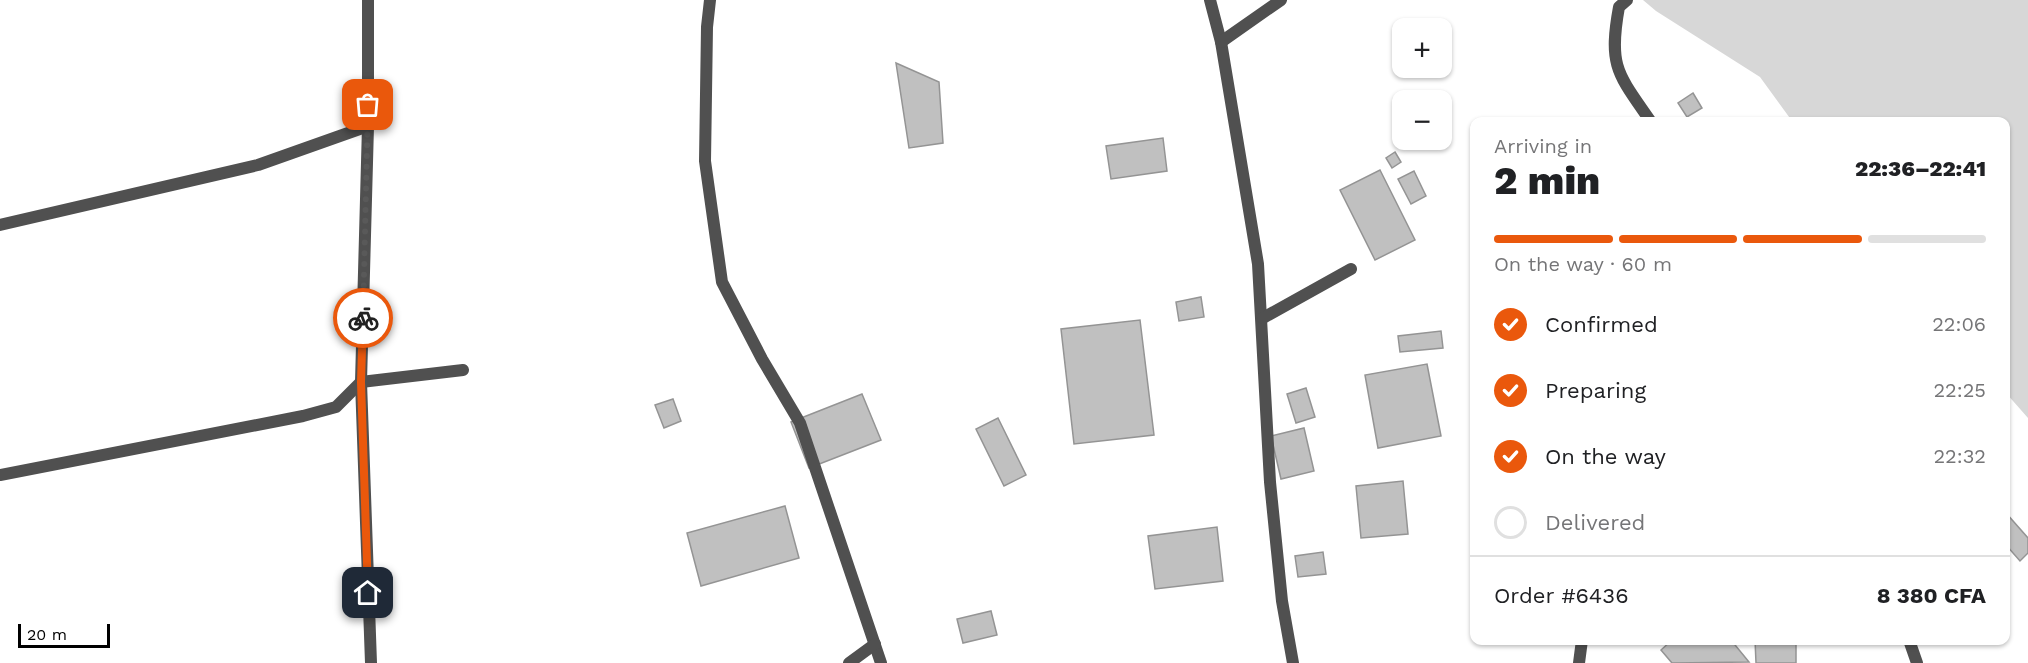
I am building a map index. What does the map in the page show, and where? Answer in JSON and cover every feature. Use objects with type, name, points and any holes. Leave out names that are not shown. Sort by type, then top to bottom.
[{"type":"street","points":[[368,0],[368,126],[361,382],[371,663]]},
{"type":"street","points":[[710,0],[707,27],[705,161],[722,282],[762,359],[800,423],[881,663]]},
{"type":"street","points":[[1210,0],[1221,42],[1258,264],[1263,318],[1270,482],[1282,601],[1293,663]]},
{"type":"street","points":[[1221,42],[1281,0]]},
{"type":"street","points":[[1628,0],[1618,7],[1612,43],[1619,76],[1648,117]]},
{"type":"street","points":[[0,225],[258,165],[368,126]]},
{"type":"street","points":[[1263,318],[1352,269]]},
{"type":"street","points":[[0,475],[303,416],[336,407],[361,382],[463,370]]},
{"type":"street","points":[[849,663],[874,644]]},
{"type":"street","points":[[1579,663],[1581,645]]},
{"type":"street","points":[[1911,645],[1917,663]]},
{"type":"shaded area","points":[[1643,0],[2028,0],[2028,418],[2010,398],[2010,117],[1789,117],[1760,77],[1656,11]]},
{"type":"building","points":[[896,63],[939,82],[943,143],[909,148]]},
{"type":"building","points":[[1693,93],[1702,108],[1687,117],[1678,103]]},
{"type":"building","points":[[1163,138],[1167,171],[1111,179],[1106,146]]},
{"type":"building","points":[[1395,152],[1401,162],[1392,168],[1386,158]]},
{"type":"building","points":[[1380,170],[1415,240],[1375,260],[1340,190]]},
{"type":"building","points":[[1414,171],[1426,196],[1411,204],[1398,179]]},
{"type":"building","points":[[1201,297],[1204,317],[1179,321],[1176,302]]},
{"type":"building","points":[[1140,320],[1154,435],[1074,444],[1061,329]]},
{"type":"building","points":[[1441,331],[1443,348],[1400,352],[1398,336]]},
{"type":"building","points":[[1427,364],[1441,436],[1378,448],[1365,375]]},
{"type":"building","points":[[1306,388],[1315,417],[1296,423],[1287,394]]},
{"type":"building","points":[[862,394],[881,440],[809,468],[791,422]]},
{"type":"building","points":[[673,399],[681,421],[664,428],[655,405]]},
{"type":"building","points":[[998,418],[1026,475],[1004,486],[976,429]]},
{"type":"building","points":[[1304,428],[1314,471],[1281,479],[1271,436]]},
{"type":"building","points":[[1403,481],[1408,534],[1361,538],[1356,486]]},
{"type":"building","points":[[785,506],[799,558],[701,586],[687,533]]},
{"type":"building","points":[[2010,518],[2028,538],[2028,553],[2020,561],[2010,550]]},
{"type":"building","points":[[1217,527],[1223,581],[1155,589],[1148,536]]},
{"type":"building","points":[[1323,552],[1326,574],[1298,577],[1295,556]]},
{"type":"building","points":[[991,611],[997,635],[963,643],[957,619]]},
{"type":"building","points":[[1666,645],[1735,645],[1749,662],[1672,663],[1661,650]]},
{"type":"building","points":[[1755,645],[1796,645],[1796,663],[1756,663]]},
{"type":"way so far","points":[[363,318],[368,105]]},
{"type":"route","points":[[363,318],[361,382],[368,593]]}]
